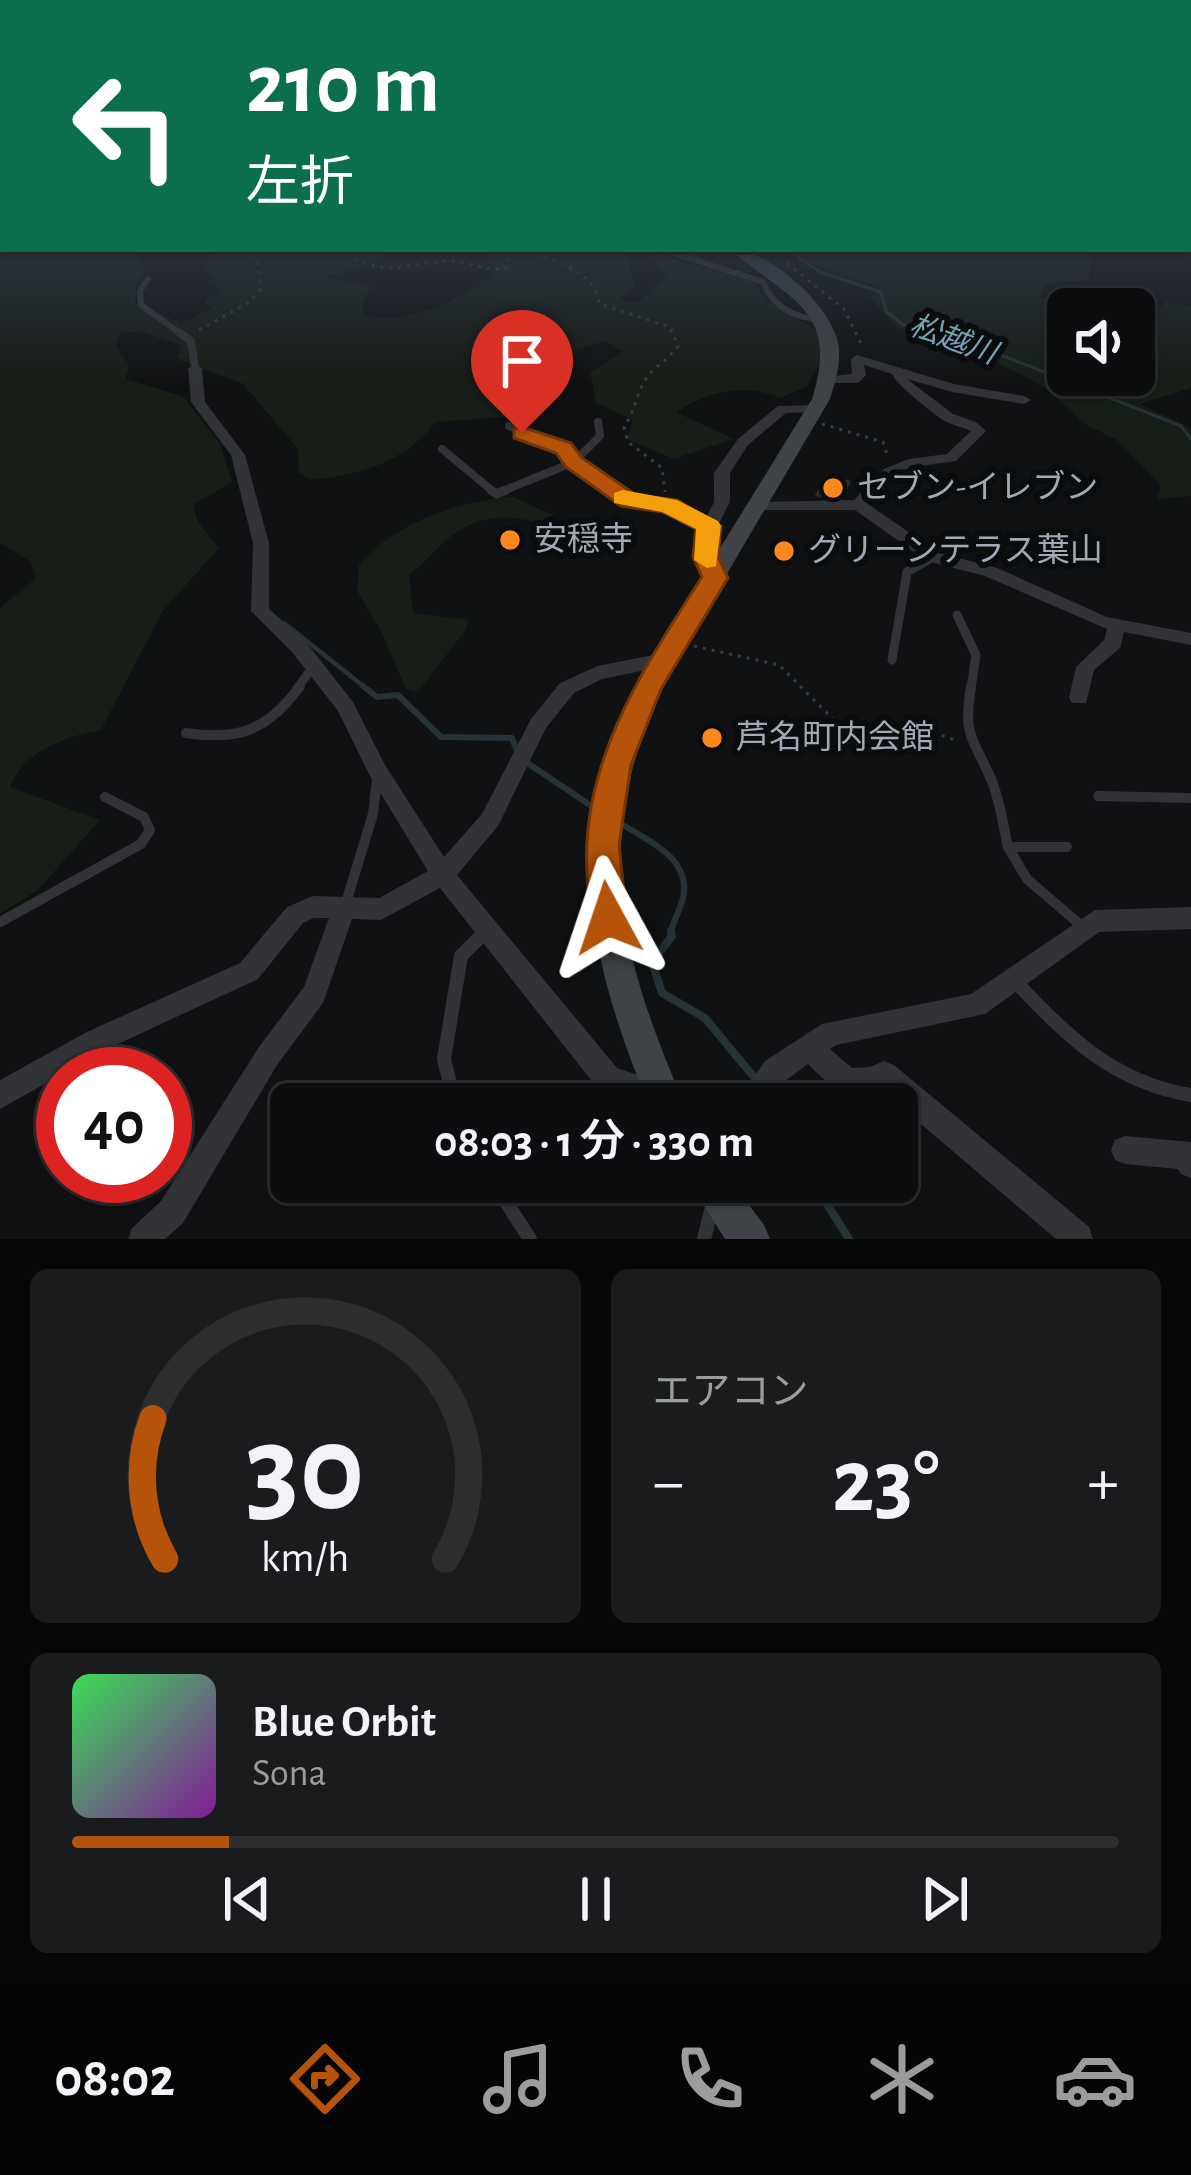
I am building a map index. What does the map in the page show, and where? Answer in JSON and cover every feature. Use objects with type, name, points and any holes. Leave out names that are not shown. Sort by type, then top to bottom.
[{"type":"street","points":[[657,1083],[629,1008],[613,947],[602,845],[616,765],[631,720],[829,380],[832,348],[822,320],[798,290],[764,267]]},
{"type":"street","points":[[829,380],[854,380],[860,375],[857,359],[952,388],[1024,400]]},
{"type":"street","points":[[195,368],[198,403],[238,454],[261,543],[260,611],[314,665],[346,707],[377,770],[443,875],[608,1079],[618,1083]]},
{"type":"street","points":[[859,505],[892,471],[921,458],[951,458],[979,428],[946,417],[932,398],[902,384],[897,370]]},
{"type":"street","points":[[715,578],[705,557],[709,526],[722,502],[722,473],[743,442],[783,409],[812,415]]},
{"type":"street","points":[[574,462],[629,501],[669,506],[709,526]]},
{"type":"street","points":[[759,506],[859,505],[933,557],[992,572],[1117,625],[1191,639]]},
{"type":"street","points":[[1079,698],[1085,667],[1113,643],[1117,625]]},
{"type":"street","points":[[0,1095],[96,1041],[248,971],[295,915],[313,907],[381,908],[443,875],[490,820],[538,724],[567,688],[598,673],[669,652]]},
{"type":"street","points":[[142,1239],[172,1212],[268,1056],[314,994],[344,911]]},
{"type":"street","points":[[766,1083],[775,1071],[831,1033],[976,1005],[1095,921],[1191,918]]},
{"type":"street","points":[[808,1046],[852,1085],[863,1087],[884,1076],[1078,1239]]},
{"type":"street","points":[[1125,1150],[1188,1155],[1191,1164]]},
{"type":"street","points":[[723,1203],[751,1239]]},
{"type":"lane","points":[[716,267],[763,282],[765,294],[792,316],[822,320]]},
{"type":"lane","points":[[148,279],[140,291],[140,305],[191,341],[195,368]]},
{"type":"lane","points":[[442,449],[496,494],[574,462],[600,436],[598,422]]},
{"type":"lane","points":[[508,426],[563,448],[574,462]]},
{"type":"lane","points":[[892,660],[903,612],[902,583],[908,571],[933,557]]},
{"type":"lane","points":[[957,615],[976,655],[966,720],[971,745],[992,782],[1008,848],[1028,879],[1084,928]]},
{"type":"lane","points":[[186,733],[221,740],[267,727],[314,665]]},
{"type":"lane","points":[[344,911],[352,873],[375,825],[377,770]]},
{"type":"lane","points":[[1098,796],[1191,798]]},
{"type":"lane","points":[[0,922],[141,844],[150,830],[143,817],[105,797]]},
{"type":"lane","points":[[1008,848],[1067,848]]},
{"type":"lane","points":[[450,1083],[444,1059],[461,956],[488,928]]},
{"type":"lane","points":[[1012,979],[1068,1038],[1130,1083],[1191,1095]]},
{"type":"lane","points":[[507,1203],[530,1239]]},
{"type":"lane","points":[[704,1239],[710,1203]]},
{"type":"path","points":[[191,341],[199,330],[250,302],[260,289],[258,267]]},
{"type":"path","points":[[373,267],[382,271],[412,267]]},
{"type":"path","points":[[574,267],[595,284],[600,304],[670,327],[678,346],[669,362],[645,379],[639,404],[625,427],[628,442],[662,468],[669,506]]},
{"type":"path","points":[[795,267],[819,282],[847,313],[863,342],[857,359]]},
{"type":"path","points":[[812,415],[883,442],[892,471]]},
{"type":"path","points":[[669,652],[778,664],[835,721],[853,731],[879,733],[909,724],[971,745]]},
{"type":"shaded area","points":[[0,267],[143,267],[147,272],[137,281],[135,303],[182,323],[212,308],[204,303],[208,296],[221,292],[205,267],[361,267],[326,277],[372,287],[363,299],[363,315],[399,317],[448,302],[494,275],[491,267],[630,267],[635,286],[621,297],[637,302],[667,278],[660,267],[702,267],[753,282],[768,301],[817,331],[823,357],[807,386],[781,398],[753,391],[727,392],[676,412],[734,439],[674,459],[627,439],[633,420],[596,403],[590,372],[623,352],[605,341],[567,353],[505,349],[503,364],[519,384],[525,407],[506,417],[436,422],[409,448],[380,464],[310,480],[299,472],[298,449],[243,384],[176,358],[182,346],[140,331],[120,333],[116,346],[129,365],[126,379],[182,396],[220,443],[232,482],[193,505],[198,522],[219,548],[162,612],[101,730],[47,748],[16,775],[10,787],[100,820],[38,890],[0,914],[0,608],[36,578],[31,562],[0,543]]},
{"type":"shaded area","points":[[818,267],[1089,267],[1089,280],[1044,284],[1047,389],[967,346],[898,328],[870,298],[881,287]]},
{"type":"shaded area","points":[[1165,302],[1191,306],[1191,388],[1140,404],[1191,428],[1191,496],[1157,499],[1161,485],[1117,440],[1083,423],[1054,396],[1155,396],[1155,315]]},
{"type":"shaded area","points":[[511,496],[552,515],[565,527],[564,533],[522,519],[480,521],[453,535],[409,575],[413,613],[468,620],[466,630],[418,692],[406,689],[357,591],[359,564],[392,536],[429,516]]},
{"type":"building","name":"セブン-イレブン","points":[[827,476],[849,482],[840,501],[817,495]]},
{"type":"waterway","name":"松越川","points":[[812,267],[881,292],[886,311],[902,324],[978,346],[1181,426],[1191,439]]},
{"type":"waterway","points":[[284,623],[367,689]]},
{"type":"waterway","points":[[363,686],[377,697],[398,695],[441,737],[512,738],[518,754]]},
{"type":"waterway","points":[[526,762],[596,809]]},
{"type":"waterway","points":[[621,824],[666,853],[681,872],[683,898],[671,933]]},
{"type":"waterway","points":[[671,933],[652,962],[662,993],[705,1018],[758,1082]]},
{"type":"waterway","points":[[826,1203],[849,1239]]},
{"type":"slow traffic","points":[[623,498],[669,506],[709,526],[707,560]]},
{"type":"place","name":"セブン-イレブン","points":[[833,488]]},
{"type":"place","name":"安穏寺","points":[[510,540]]},
{"type":"place","name":"グリーンテラス葉山","points":[[784,551]]},
{"type":"place","name":"芦名町内会館","points":[[712,738]]},
{"type":"route","points":[[522,433],[563,448],[574,462],[629,501],[669,506],[709,526],[705,557],[715,578],[646,688],[616,765],[602,845],[608,918]]}]
